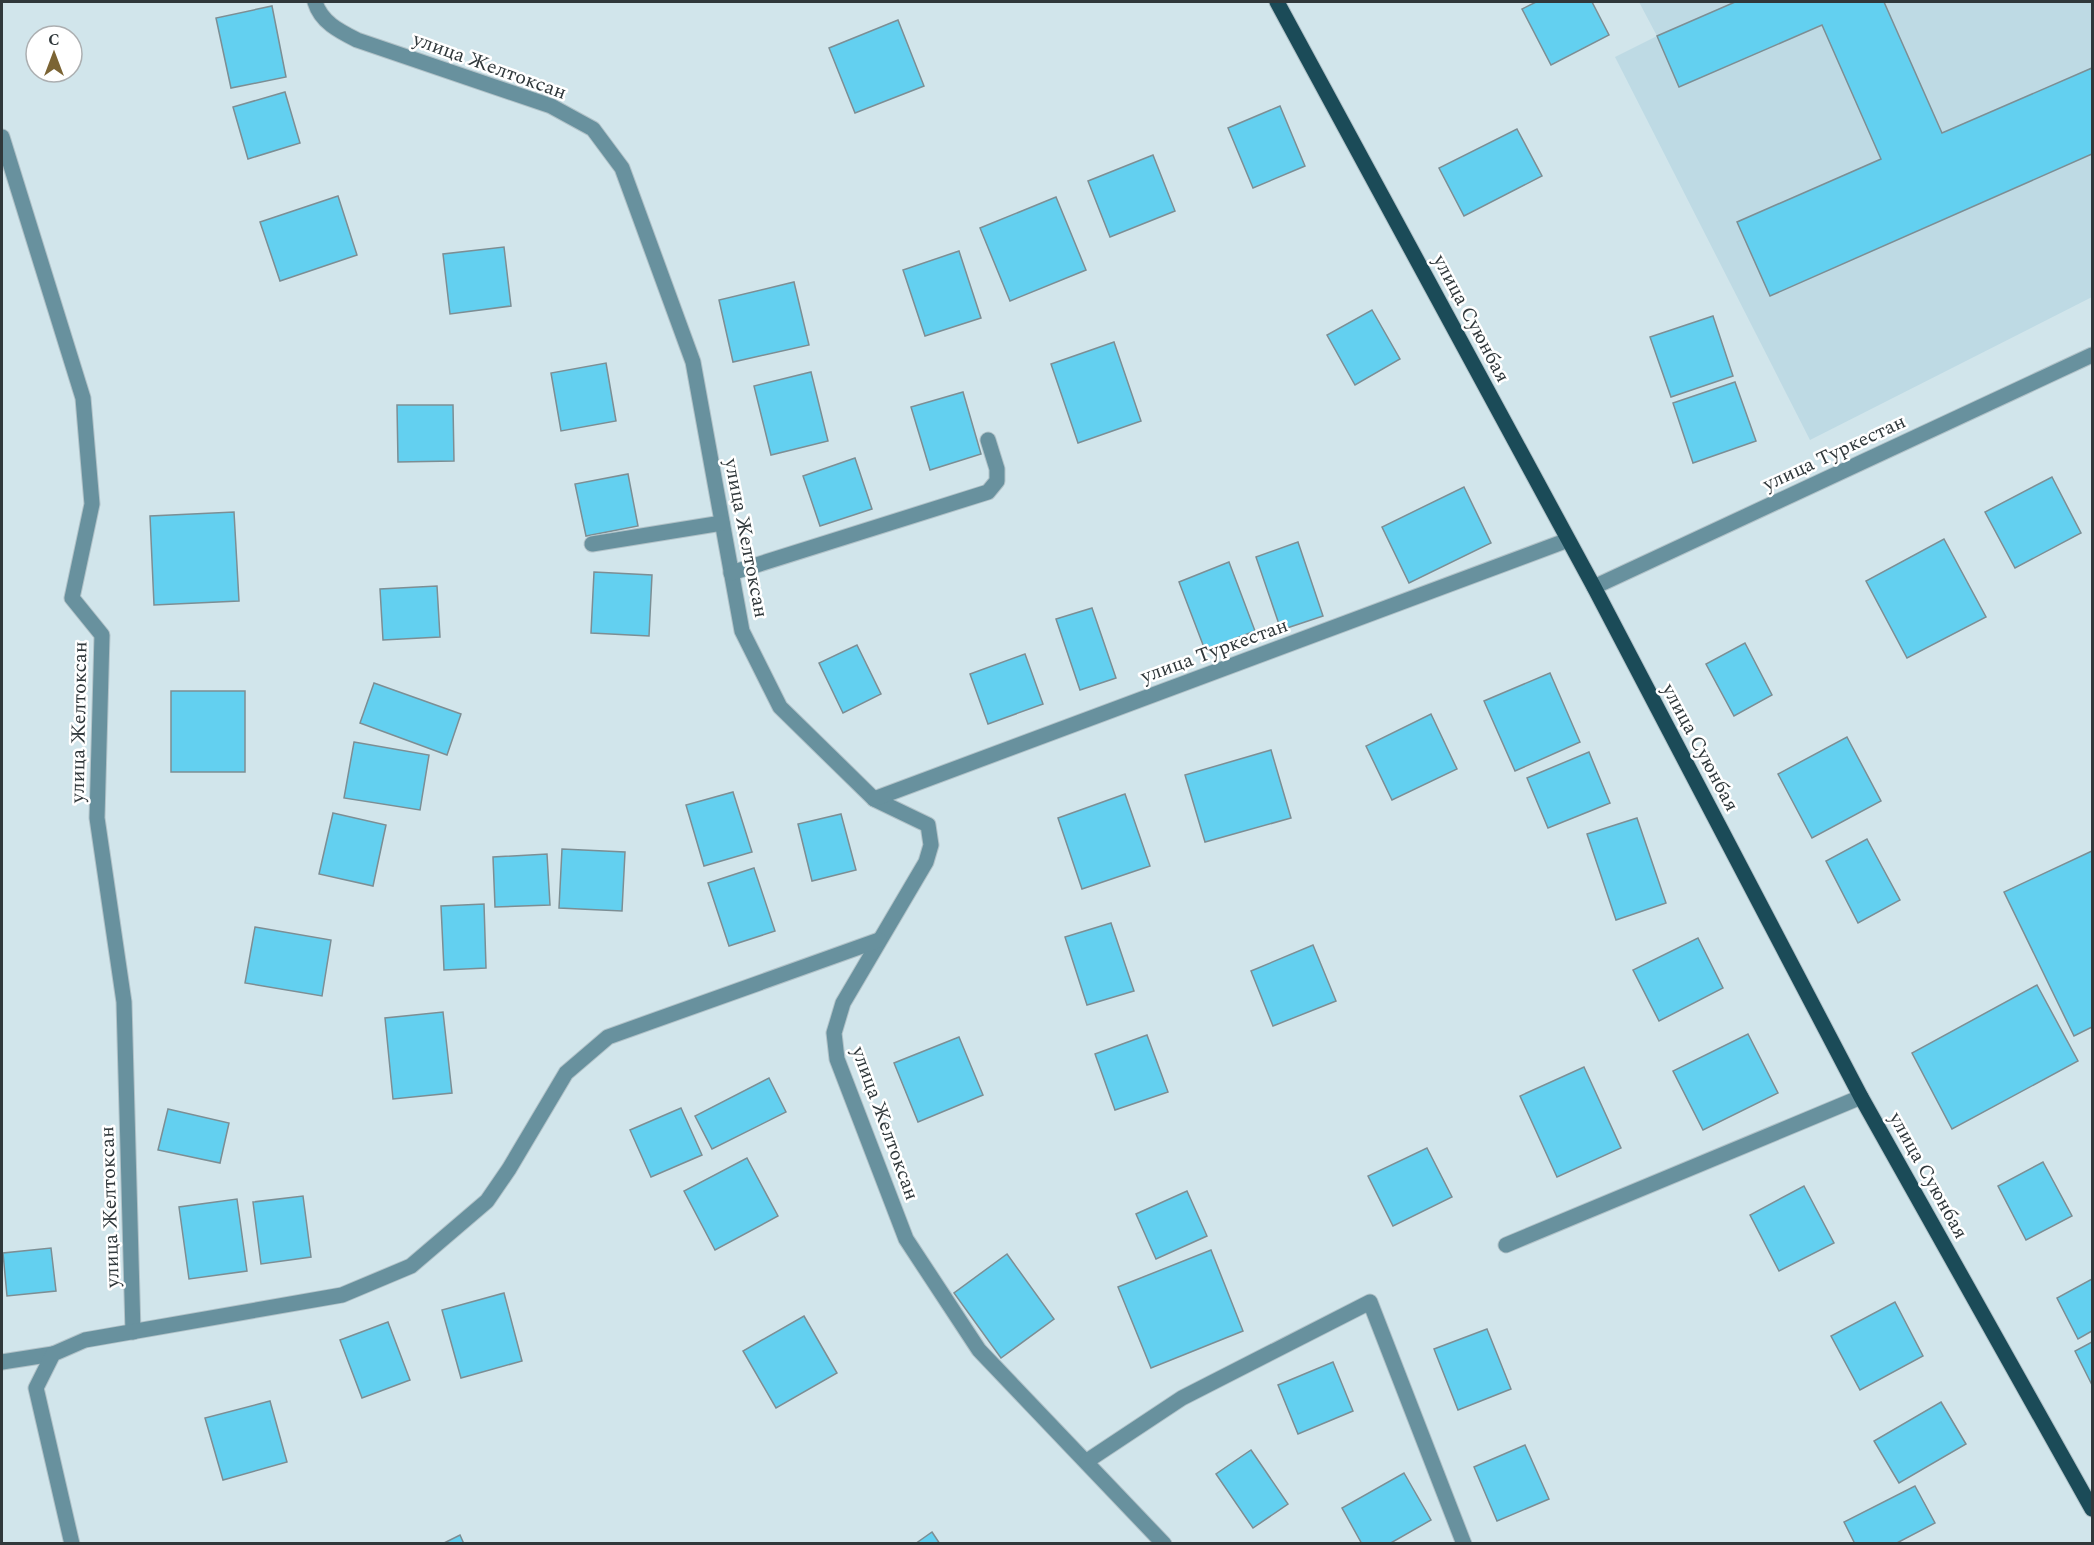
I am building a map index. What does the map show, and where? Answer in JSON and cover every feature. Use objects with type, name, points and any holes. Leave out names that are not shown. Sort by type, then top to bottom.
[{"type":"main road","name":"улица Суюнбая","points":[[1277,2],[1594,587],[1861,1097],[2092,1509]]},
{"type":"street","name":"улица Желтоксан","points":[[315,2],[317,9],[332,28],[357,40],[551,106],[593,129],[622,168],[693,362],[742,631],[780,707],[874,799],[928,825],[931,845],[926,862],[843,1003],[834,1033],[837,1059],[906,1239],[979,1350],[1164,1544]]},
{"type":"street","name":"улица Желтоксан","points":[[2,137],[83,398],[92,504],[72,598],[102,635],[97,818],[124,1002],[133,1332]]},
{"type":"street","name":"улица Туркестан","points":[[1594,587],[2092,355]]},
{"type":"street","points":[[731,573],[988,492],[997,481],[997,469],[988,440]]},
{"type":"street","points":[[592,544],[722,523]]},
{"type":"street","name":"улица Туркестан","points":[[874,799],[1568,540]]},
{"type":"street","points":[[2,1362],[53,1354],[86,1340],[342,1295],[411,1266],[487,1201],[509,1169],[566,1073],[608,1037],[879,940]]},
{"type":"street","points":[[1506,1245],[1861,1097]]},
{"type":"street","points":[[1087,1461],[1182,1398],[1370,1302],[1464,1544]]},
{"type":"street","points":[[53,1354],[36,1388],[72,1544]]},
{"type":"shaded area","points":[[1639,2],[2092,2],[2092,297],[1810,440],[1615,57],[1657,36]]},
{"type":"building","points":[[1536,2],[1592,2],[1609,35],[1551,65],[1522,9]]},
{"type":"building","points":[[1735,2],[1884,2],[1942,133],[2092,68],[2092,154],[1770,296],[1737,222],[1881,159],[1822,25],[1679,87],[1657,36]]},
{"type":"building","points":[[272,6],[286,77],[231,88],[216,18]]},
{"type":"building","points":[[898,20],[924,86],[855,113],[829,48]]},
{"type":"building","points":[[285,92],[300,143],[248,159],[233,107]]},
{"type":"building","points":[[1280,106],[1305,166],[1253,188],[1228,128]]},
{"type":"building","points":[[1517,129],[1542,176],[1464,216],[1439,168]]},
{"type":"building","points":[[1153,155],[1175,211],[1110,237],[1088,181]]},
{"type":"building","points":[[338,196],[357,255],[280,281],[260,222]]},
{"type":"building","points":[[1056,197],[1086,270],[1010,301],[980,228]]},
{"type":"building","points":[[504,247],[511,306],[450,314],[443,254]]},
{"type":"building","points":[[959,251],[981,318],[925,336],[903,270]]},
{"type":"building","points":[[794,282],[809,345],[733,362],[719,300]]},
{"type":"building","points":[[1372,310],[1400,359],[1355,385],[1327,335]]},
{"type":"building","points":[[1713,316],[1733,376],[1671,397],[1650,337]]},
{"type":"building","points":[[1114,342],[1141,421],[1078,443],[1051,364]]},
{"type":"building","points":[[606,363],[616,421],[561,431],[551,373]]},
{"type":"building","points":[[811,372],[828,441],[771,455],[754,386]]},
{"type":"building","points":[[1735,382],[1756,441],[1693,463],[1673,403]]},
{"type":"building","points":[[963,392],[981,454],[930,470],[911,407]]},
{"type":"building","points":[[397,405],[453,405],[454,461],[398,462]]},
{"type":"building","points":[[855,458],[872,509],[820,526],[803,476]]},
{"type":"building","points":[[628,474],[638,526],[586,536],[575,484]]},
{"type":"building","points":[[2052,477],[2081,533],[2015,568],[1985,512]]},
{"type":"building","points":[[1464,487],[1491,543],[1409,583],[1382,527]]},
{"type":"building","points":[[234,512],[239,601],[154,605],[150,516]]},
{"type":"building","points":[[1944,539],[1986,617],[1907,658],[1866,581]]},
{"type":"building","points":[[1298,542],[1323,616],[1281,630],[1256,557]]},
{"type":"building","points":[[1229,562],[1255,631],[1205,650],[1179,582]]},
{"type":"building","points":[[594,572],[652,575],[649,636],[591,633]]},
{"type":"building","points":[[437,586],[440,637],[383,640],[380,589]]},
{"type":"building","points":[[1092,608],[1116,678],[1080,690],[1056,619]]},
{"type":"building","points":[[1745,643],[1772,695],[1734,716],[1706,664]]},
{"type":"building","points":[[857,645],[881,694],[843,713],[819,663]]},
{"type":"building","points":[[1025,654],[1043,704],[988,724],[970,674]]},
{"type":"building","points":[[1550,673],[1580,742],[1515,771],[1484,701]]},
{"type":"building","points":[[374,683],[461,714],[447,755],[360,723]]},
{"type":"building","points":[[171,691],[245,691],[245,772],[171,772]]},
{"type":"building","points":[[1431,714],[1457,769],[1392,800],[1366,746]]},
{"type":"building","points":[[1847,737],[1881,801],[1812,838],[1778,774]]},
{"type":"building","points":[[354,742],[429,755],[420,810],[344,798]]},
{"type":"building","points":[[1271,750],[1291,818],[1205,842],[1185,775]]},
{"type":"building","points":[[1589,752],[1610,803],[1548,828],[1527,778]]},
{"type":"building","points":[[733,792],[752,852],[704,866],[686,805]]},
{"type":"building","points":[[1125,794],[1150,866],[1082,889],[1058,818]]},
{"type":"building","points":[[333,813],[386,825],[373,886],[319,874]]},
{"type":"building","points":[[841,814],[856,870],[812,881],[798,824]]},
{"type":"building","points":[[1637,818],[1666,903],[1616,920],[1587,834]]},
{"type":"building","points":[[1867,839],[1900,900],[1858,923],[1826,861]]},
{"type":"building","points":[[562,849],[625,852],[622,911],[559,908]]},
{"type":"building","points":[[2092,851],[2092,1027],[2074,1036],[2004,892]]},
{"type":"building","points":[[547,854],[550,905],[495,907],[493,857]]},
{"type":"building","points":[[754,868],[775,931],[729,946],[708,883]]},
{"type":"building","points":[[484,904],[486,968],[444,970],[441,906]]},
{"type":"building","points":[[1111,923],[1134,991],[1087,1005],[1065,937]]},
{"type":"building","points":[[255,927],[331,940],[322,996],[245,983]]},
{"type":"building","points":[[1698,938],[1723,988],[1659,1021],[1633,970]]},
{"type":"building","points":[[1313,945],[1336,1001],[1273,1026],[1251,971]]},
{"type":"building","points":[[2037,985],[2078,1061],[1952,1129],[1912,1053]]},
{"type":"building","points":[[443,1012],[452,1093],[393,1099],[385,1018]]},
{"type":"building","points":[[1748,1034],[1778,1093],[1703,1130],[1673,1071]]},
{"type":"building","points":[[1147,1035],[1168,1092],[1115,1110],[1095,1054]]},
{"type":"building","points":[[959,1037],[983,1095],[918,1122],[894,1063]]},
{"type":"building","points":[[1584,1067],[1621,1148],[1557,1177],[1520,1096]]},
{"type":"building","points":[[769,1078],[786,1112],[712,1149],[695,1116]]},
{"type":"building","points":[[681,1108],[702,1155],[651,1177],[630,1130]]},
{"type":"building","points":[[168,1109],[229,1123],[220,1163],[158,1150]]},
{"type":"building","points":[[1427,1148],[1452,1197],[1393,1226],[1368,1176]]},
{"type":"building","points":[[747,1158],[778,1216],[715,1250],[684,1191]]},
{"type":"building","points":[[2043,1162],[2072,1216],[2026,1240],[1998,1186]]},
{"type":"building","points":[[1804,1186],[1834,1243],[1779,1271],[1750,1215]]},
{"type":"building","points":[[1187,1191],[1207,1236],[1156,1259],[1136,1214]]},
{"type":"building","points":[[303,1196],[311,1257],[261,1264],[253,1202]]},
{"type":"building","points":[[237,1199],[247,1271],[189,1279],[179,1207]]},
{"type":"building","points":[[51,1248],[56,1291],[7,1296],[3,1253]]},
{"type":"building","points":[[1211,1250],[1243,1331],[1151,1368],[1118,1287]]},
{"type":"building","points":[[1007,1254],[1054,1319],[1001,1358],[954,1293]]},
{"type":"building","points":[[2092,1279],[2092,1331],[2078,1339],[2057,1298]]},
{"type":"building","points":[[504,1293],[522,1361],[461,1378],[442,1310]]},
{"type":"building","points":[[1895,1302],[1923,1356],[1860,1390],[1831,1336]]},
{"type":"building","points":[[804,1316],[837,1373],[776,1408],[743,1351]]},
{"type":"building","points":[[388,1322],[410,1380],[362,1398],[340,1340]]},
{"type":"building","points":[[1487,1329],[1511,1389],[1458,1410],[1434,1349]]},
{"type":"building","points":[[2092,1342],[2092,1385],[2075,1351]]},
{"type":"building","points":[[1333,1362],[1353,1411],[1298,1434],[1278,1385]]},
{"type":"building","points":[[270,1401],[287,1462],[223,1480],[205,1418]]},
{"type":"building","points":[[1941,1402],[1966,1444],[1899,1483],[1874,1441]]},
{"type":"building","points":[[1525,1445],[1549,1499],[1497,1521],[1474,1467]]},
{"type":"building","points":[[1251,1450],[1288,1504],[1253,1528],[1216,1474]]},
{"type":"building","points":[[1404,1473],[1431,1520],[1389,1544],[1362,1544],[1342,1508]]},
{"type":"building","points":[[1915,1486],[1935,1523],[1895,1544],[1855,1544],[1844,1522]]},
{"type":"building","points":[[932,1532],[940,1544],[915,1544]]},
{"type":"building","points":[[460,1535],[464,1544],[442,1544]]}]
